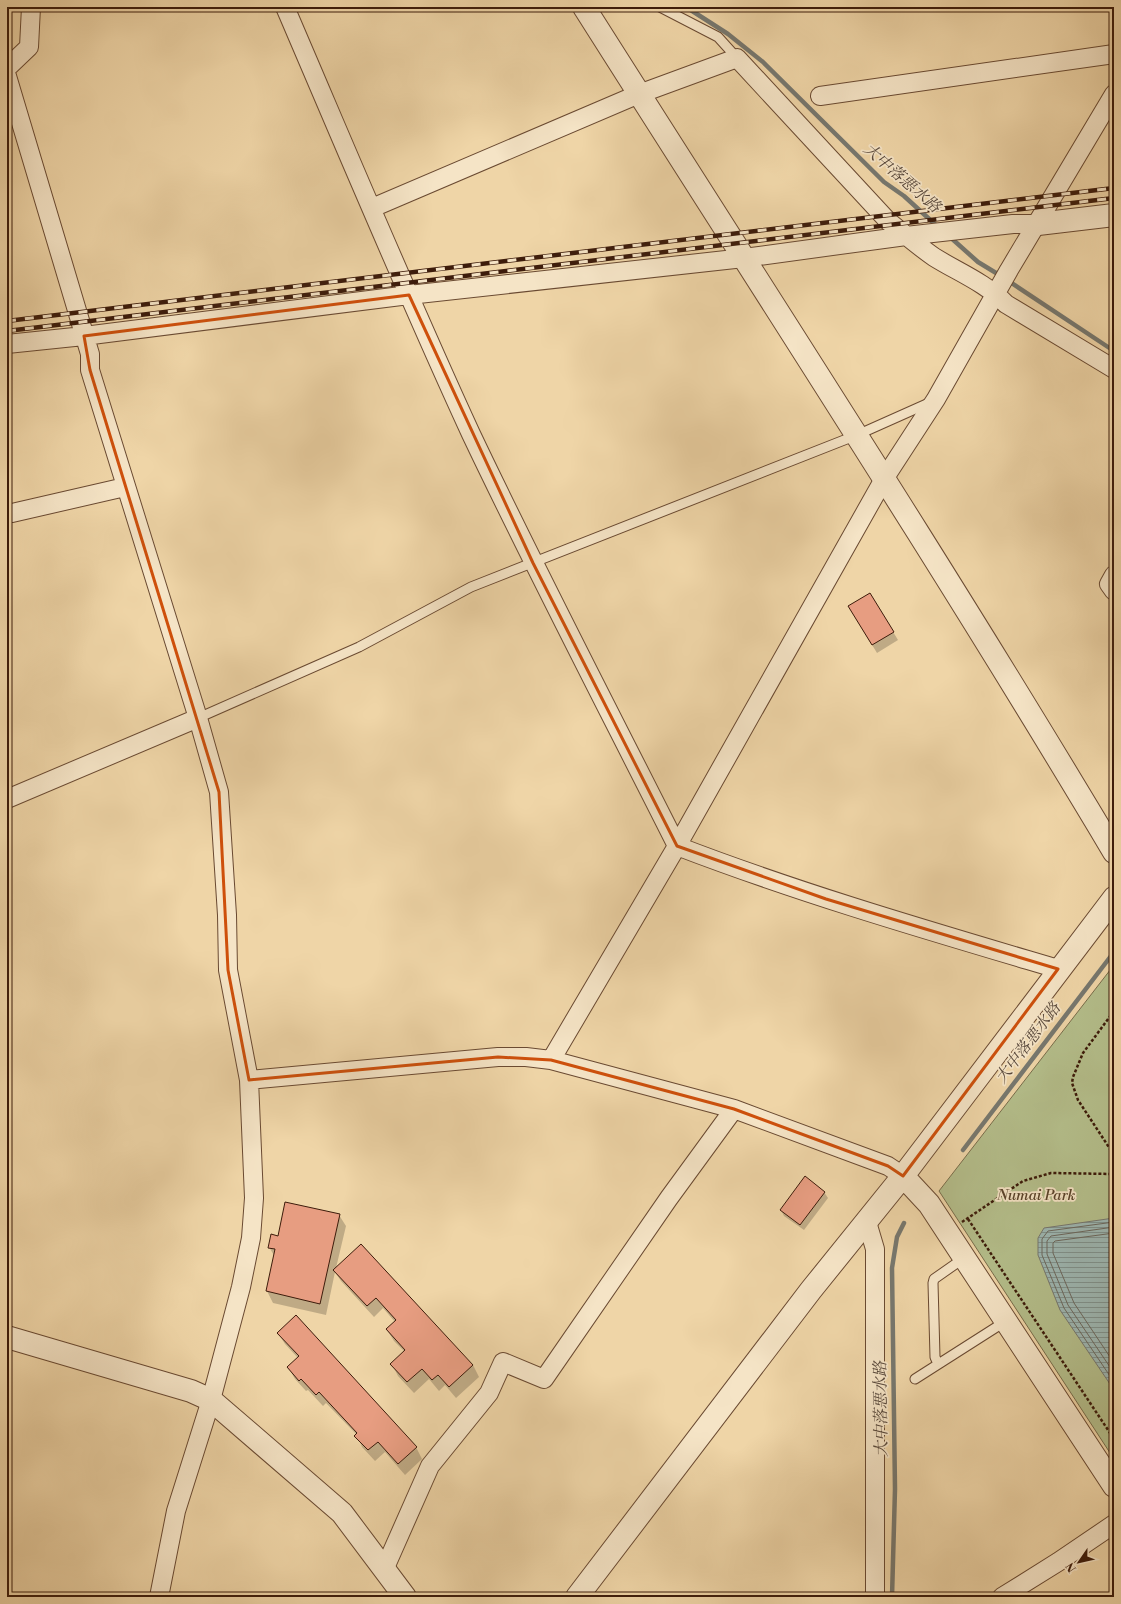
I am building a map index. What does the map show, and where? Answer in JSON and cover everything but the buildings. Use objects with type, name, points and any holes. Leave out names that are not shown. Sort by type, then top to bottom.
[{"type":"street","points":[[7,68],[29,47],[31,7]]},
{"type":"street","points":[[285,7],[409,295],[471,433],[533,563],[677,846],[724,864],[826,899],[1058,969]]},
{"type":"street","points":[[584,7],[857,435],[1063,766],[1114,852]]},
{"type":"street","points":[[820,96],[1114,54]]},
{"type":"street","points":[[372,208],[639,94],[736,58],[883,216],[911,235],[934,257],[998,290],[1006,304],[1114,369]]},
{"type":"street","points":[[7,76],[90,354],[90,370],[198,718],[219,792],[227,915],[228,970],[249,1080],[254,1216],[251,1238],[241,1287],[211,1400],[176,1511],[159,1597]]},
{"type":"street","points":[[551,1060],[677,846],[884,479],[936,399],[1009,270],[1038,224],[1114,94]]},
{"type":"street","points":[[7,344],[84,336],[409,295],[744,258],[911,235],[1013,224],[1038,224],[1114,216]]},
{"type":"street","points":[[12,513],[126,487]]},
{"type":"street","points":[[1114,575],[1108,584],[1114,591]]},
{"type":"street","points":[[7,799],[198,718]]},
{"type":"street","points":[[577,1597],[811,1290],[903,1176],[1058,969],[1114,898]]},
{"type":"street","points":[[249,1080],[498,1057],[526,1057],[551,1060],[734,1109],[888,1166],[903,1176],[929,1204],[1114,1486]]},
{"type":"street","points":[[384,1570],[430,1466],[489,1393],[503,1362],[544,1379],[668,1198],[734,1109]]},
{"type":"street","points":[[866,1222],[874,1249],[875,1597]]},
{"type":"street","points":[[7,1337],[191,1391],[211,1400],[342,1513],[405,1597]]},
{"type":"street","points":[[1002,1597],[1058,1562],[1114,1524]]},
{"type":"lane","points":[[660,7],[718,37],[736,58]]},
{"type":"lane","points":[[198,718],[359,647],[470,587],[857,435],[936,399]]},
{"type":"lane","points":[[938,1364],[935,1357],[933,1283],[934,1279],[964,1258]]},
{"type":"lane","points":[[915,1379],[1006,1321]]},
{"type":"path","points":[[1114,1011],[1083,1053],[1072,1083],[1078,1100],[1114,1155]]},
{"type":"path","points":[[960,1223],[1023,1181],[1051,1173],[1114,1174]]},
{"type":"path","points":[[968,1218],[1114,1438]]},
{"type":"highlighted area","points":[[409,295],[533,563],[677,846],[826,899],[1058,969],[903,1176],[888,1166],[734,1109],[551,1060],[498,1057],[249,1080],[228,970],[219,792],[90,370],[84,336]]},
{"type":"green space","name":"Numai Park","points":[[1114,965],[1114,1459],[939,1191]]},
{"type":"water","points":[[1114,1218],[1114,1390],[1060,1310],[1038,1255],[1038,1238],[1044,1228]]},
{"type":"waterway","name":"大中落悪水路","points":[[686,7],[728,34],[763,62],[884,182],[904,196],[938,227]]},
{"type":"waterway","name":"大中落悪水路","points":[[950,237],[978,262],[1001,276]]},
{"type":"waterway","name":"大中落悪水路","points":[[1007,280],[1114,351]]},
{"type":"waterway","name":"大中落悪水路","points":[[963,1150],[1114,952]]},
{"type":"waterway","name":"大中落悪水路","points":[[892,1597],[895,1489],[892,1268],[897,1237],[904,1223]]},
{"type":"railway","points":[[7,321],[1114,188]]},
{"type":"railway","points":[[7,331],[1114,198]]}]
